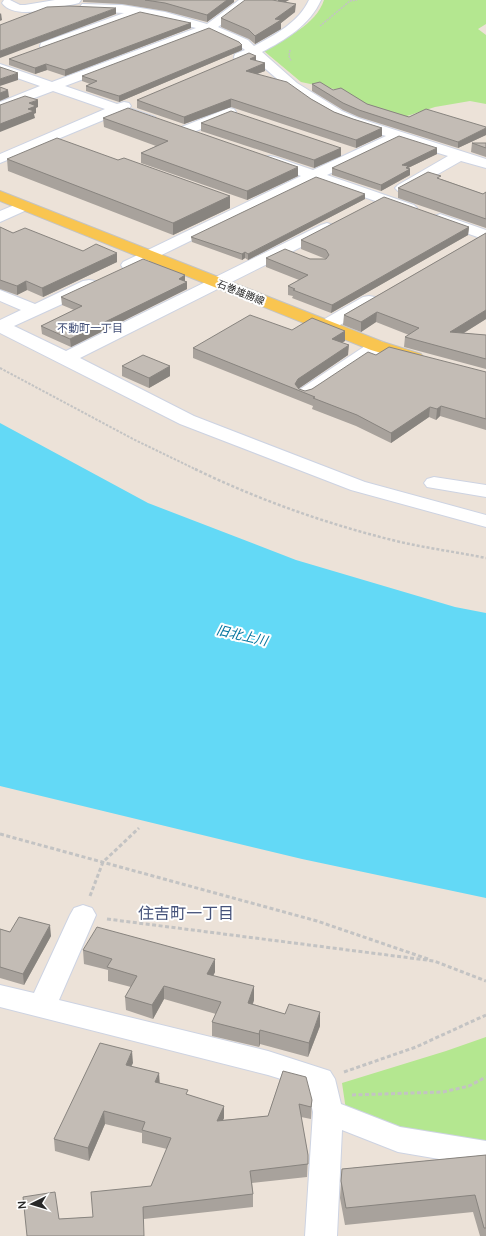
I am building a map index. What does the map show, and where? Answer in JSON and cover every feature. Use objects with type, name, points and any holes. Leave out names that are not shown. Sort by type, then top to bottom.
[{"type":"main road","name":"石巻雄勝線","points":[[0,196],[377,346],[433,363]]},
{"type":"street","points":[[4,4],[25,0]]},
{"type":"street","points":[[4,4],[17,9],[25,10],[75,0]]},
{"type":"street","points":[[0,107],[209,28],[247,0]]},
{"type":"street","points":[[225,64],[253,52],[287,32],[307,16],[315,0]]},
{"type":"street","points":[[15,20],[45,9],[70,7],[141,11],[166,16],[209,28],[244,43],[292,86],[337,114],[486,164]]},
{"type":"street","points":[[37,50],[141,11]]},
{"type":"street","points":[[0,63],[15,58]]},
{"type":"street","points":[[0,68],[206,138]]},
{"type":"street","points":[[0,159],[133,103]]},
{"type":"street","points":[[184,131],[231,112],[239,114]]},
{"type":"street","points":[[30,131],[69,143]]},
{"type":"street","points":[[0,326],[248,208],[356,154],[400,135]]},
{"type":"street","points":[[342,149],[356,154]]},
{"type":"street","points":[[256,155],[485,235]]},
{"type":"street","points":[[362,210],[461,155]]},
{"type":"street","points":[[225,200],[248,208]]},
{"type":"street","points":[[0,217],[24,206]]},
{"type":"street","points":[[66,358],[220,283],[340,221]]},
{"type":"street","points":[[464,246],[485,235]]},
{"type":"street","points":[[284,250],[305,258]]},
{"type":"street","points":[[327,326],[385,292]]},
{"type":"street","points":[[0,295],[34,310]]},
{"type":"street","points":[[0,326],[194,423],[358,486],[486,521]]},
{"type":"street","points":[[305,394],[377,346]]},
{"type":"street","points":[[434,483],[486,491]]},
{"type":"street","points":[[42,1006],[83,915]]},
{"type":"street","points":[[3,1002],[42,1006],[268,1063],[320,1080],[338,1103],[398,1139],[486,1154]]},
{"type":"street","points":[[321,1236],[338,1103]]},
{"type":"path","points":[[314,30],[350,2],[357,0]]},
{"type":"path","points":[[290,49],[289,56],[294,66],[300,72],[292,86]]},
{"type":"path","points":[[0,368],[133,439],[226,484],[304,514],[396,541],[486,558]]},
{"type":"path","points":[[139,828],[103,862],[83,915],[434,962]]},
{"type":"path","points":[[0,834],[317,921],[486,981]]},
{"type":"path","points":[[362,1067],[457,1030],[486,1015]]},
{"type":"path","points":[[338,1103],[443,1092],[469,1086],[486,1077]]},
{"type":"green space","points":[[324,0],[486,0],[486,24],[478,29],[486,35],[486,104],[470,101],[435,107],[404,117],[366,106],[343,91],[301,82],[264,51],[307,24],[320,9]]},
{"type":"green space","points":[[486,1037],[486,1141],[414,1132],[346,1110],[342,1083]]},
{"type":"water","name":"旧北上川","points":[[0,423],[148,503],[296,560],[455,607],[486,613],[486,898],[302,859],[0,786]]},
{"type":"building","points":[[145,0],[227,0],[207,15],[165,3]]},
{"type":"building","points":[[245,0],[272,0],[296,4],[275,19],[281,20],[255,36],[249,30],[221,18]]},
{"type":"building","points":[[70,6],[116,8],[0,51],[0,25],[47,7]]},
{"type":"building","points":[[140,12],[191,23],[65,70],[46,64],[35,68],[9,59]]},
{"type":"building","points":[[209,28],[239,42],[242,45],[119,96],[86,86],[97,81],[82,76]]},
{"type":"building","points":[[249,53],[256,56],[250,59],[265,63],[246,71],[287,82],[311,99],[334,112],[382,128],[356,140],[231,99],[184,117],[137,100]]},
{"type":"building","points":[[0,67],[18,73],[0,79]]},
{"type":"building","points":[[320,82],[333,90],[341,88],[367,104],[409,117],[426,109],[486,128],[458,142],[359,110],[343,103],[312,84]]},
{"type":"building","points":[[0,87],[8,90],[0,93]]},
{"type":"building","points":[[25,96],[38,100],[29,103],[36,106],[28,109],[34,111],[0,124],[0,105]]},
{"type":"building","points":[[128,108],[298,167],[247,191],[141,153],[168,141],[103,118]]},
{"type":"building","points":[[231,111],[341,148],[314,160],[201,123]]},
{"type":"building","points":[[399,136],[437,148],[402,165],[408,166],[406,168],[410,169],[381,185],[332,168]]},
{"type":"building","points":[[57,138],[118,160],[124,158],[230,196],[173,223],[7,159]]},
{"type":"building","points":[[472,143],[486,143],[486,148]]},
{"type":"building","points":[[428,172],[441,176],[437,178],[483,194],[486,192],[486,219],[398,188]]},
{"type":"building","points":[[316,177],[365,194],[248,254],[245,252],[242,254],[191,237]]},
{"type":"building","points":[[384,197],[469,227],[332,305],[293,290],[295,289],[288,286],[308,275],[266,258],[285,249],[310,259],[326,259],[329,255],[326,250],[301,240]]},
{"type":"building","points":[[0,227],[13,233],[25,228],[83,251],[96,244],[117,253],[42,288],[26,281],[17,286],[0,280]]},
{"type":"building","points":[[486,233],[486,310],[450,332],[486,335],[486,359],[405,337],[419,328],[377,312],[361,322],[344,315]]},
{"type":"building","points":[[143,259],[185,275],[179,279],[187,282],[70,339],[41,326],[82,306],[61,297]]},
{"type":"building","points":[[250,315],[292,330],[312,318],[345,331],[332,339],[349,345],[298,379],[295,384],[299,389],[305,391],[312,389],[368,352],[376,355],[389,347],[486,372],[486,419],[441,406],[437,409],[430,407],[391,433],[357,415],[193,348]]},
{"type":"building","points":[[143,355],[170,366],[149,378],[122,366]]},
{"type":"building","points":[[19,917],[50,925],[23,974],[0,967],[0,929],[10,932]]},
{"type":"building","points":[[97,927],[215,959],[207,974],[254,986],[248,1003],[285,1014],[289,1004],[320,1012],[309,1043],[260,1030],[259,1034],[212,1022],[221,1002],[164,986],[152,1005],[125,997],[137,976],[107,967],[112,959],[83,950]]},
{"type":"building","points":[[100,1043],[132,1051],[126,1065],[159,1073],[155,1082],[188,1090],[186,1094],[224,1106],[217,1121],[268,1116],[283,1071],[306,1077],[312,1100],[311,1107],[299,1104],[308,1155],[308,1164],[250,1171],[253,1194],[143,1207],[144,1236],[27,1236],[23,1197],[55,1192],[59,1219],[93,1217],[91,1192],[151,1186],[171,1138],[142,1130],[145,1122],[104,1111],[88,1148],[54,1139]]},
{"type":"building","points":[[486,1155],[486,1228],[484,1228],[475,1195],[346,1208],[341,1181],[342,1169]]},
{"type":"district","name":"不動町一丁目","points":[[90,327]]},
{"type":"district","name":"住吉町一丁目","points":[[186,913]]}]
